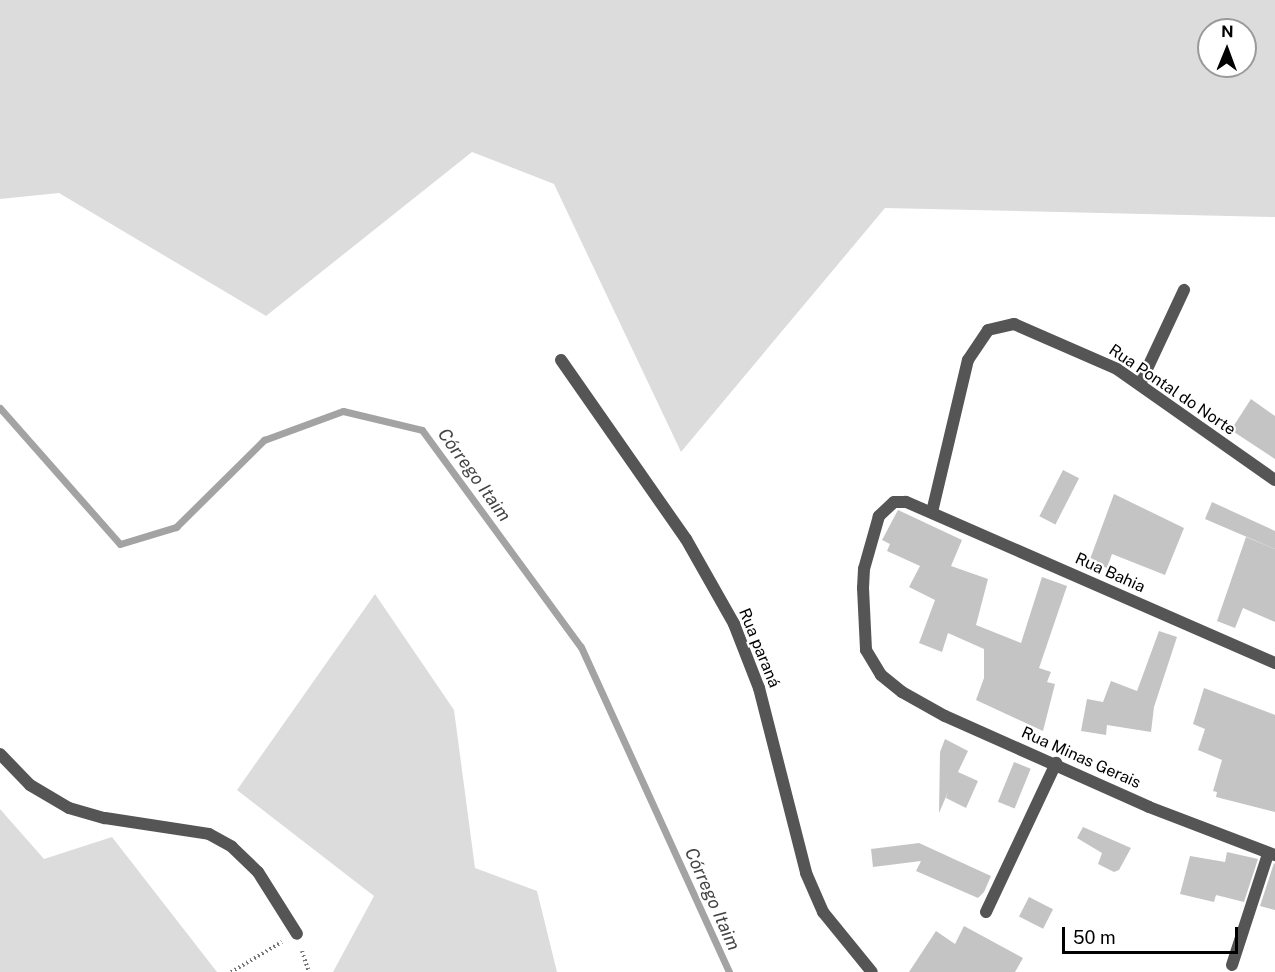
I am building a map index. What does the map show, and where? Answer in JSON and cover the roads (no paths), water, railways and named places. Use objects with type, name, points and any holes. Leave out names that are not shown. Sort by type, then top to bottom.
[{"type":"street","points":[[1140,384],[1184,290]]},
{"type":"street","name":"Rua Pontal do Norte","points":[[933,512],[968,360],[978,338],[988,330],[1014,324],[1046,334],[1140,384],[1275,480]]},
{"type":"street","name":"Rua paraná","points":[[561,360],[686,538],[734,624],[759,688],[806,873],[823,912],[872,972]]},
{"type":"street","name":"Rua Bahia","points":[[881,675],[866,650],[864,569],[879,516],[894,502],[906,502],[933,512],[1275,663]]},
{"type":"street","name":"Rua Minas Gerais","points":[[881,675],[902,692],[945,716],[1149,807],[1271,855]]},
{"type":"street","points":[[0,754],[30,785],[69,808],[122,821],[201,832],[232,847],[258,872],[297,934]]},
{"type":"street","points":[[986,912],[1056,764]]},
{"type":"street","points":[[1232,965],[1271,855]]},
{"type":"waterway","name":"Córrego Itaim","points":[[0,408],[120,544],[176,527],[264,440],[343,411],[422,430],[581,647],[729,972]]}]
